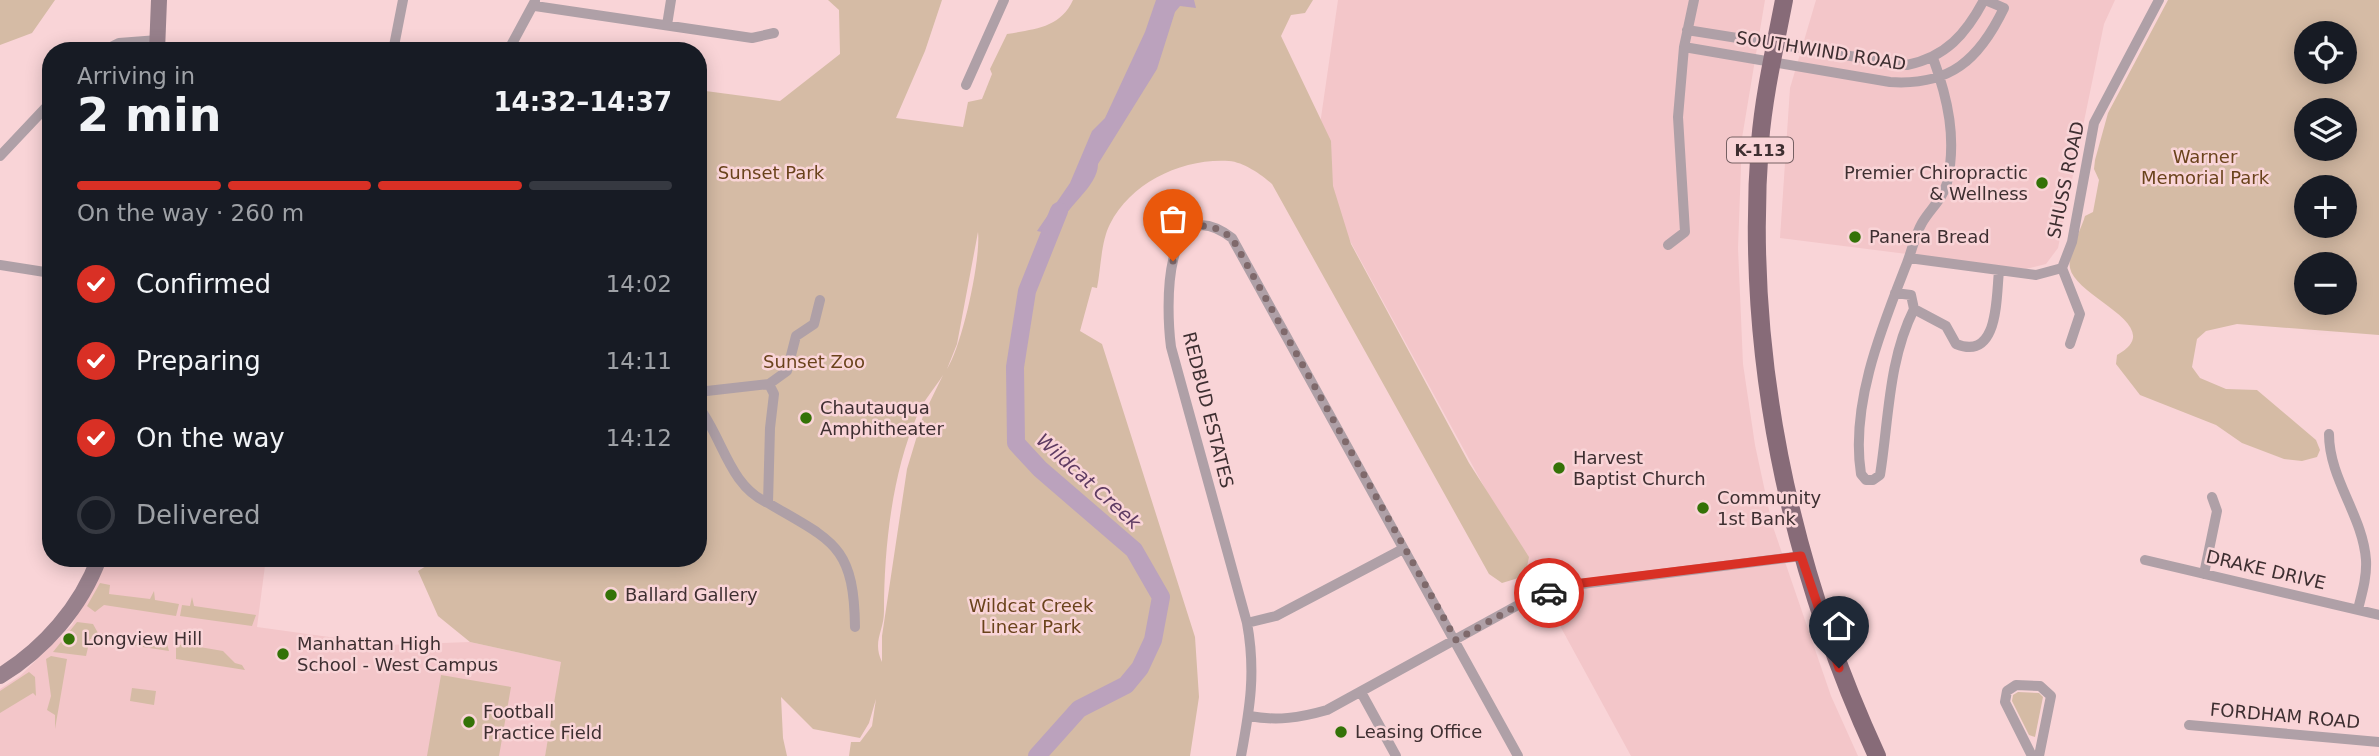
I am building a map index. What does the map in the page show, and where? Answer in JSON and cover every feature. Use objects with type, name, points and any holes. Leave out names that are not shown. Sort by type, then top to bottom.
[{"type":"main road","name":"K-113","points":[[1784,0],[1760,141],[1758,239],[1764,361],[1785,490],[1801,556],[1847,691],[1877,756]]},
{"type":"street","points":[[157,42],[159,0]]},
{"type":"street","points":[[395,42],[403,0]]},
{"type":"street","points":[[667,25],[671,0]]},
{"type":"street","points":[[966,85],[1004,0]]},
{"type":"street","points":[[1668,245],[1685,232],[1678,117],[1684,47],[1694,0]]},
{"type":"street","name":"SOUTHWIND ROAD","points":[[1684,47],[1890,82],[1917,83],[1940,78],[1962,66],[1980,49],[2004,8],[1984,0],[1964,33],[1933,58],[1907,65],[1687,30]]},
{"type":"street","name":"SHUSS ROAD","points":[[2062,268],[2072,242],[2094,123],[2159,0]]},
{"type":"street","points":[[513,42],[535,3],[752,38],[774,33]]},
{"type":"street","points":[[1895,293],[1910,295],[1914,309],[1905,327],[1887,399],[1880,475],[1873,480],[1866,480],[1861,474],[1858,459],[1863,404],[1879,340],[1895,293],[1921,223],[1947,184],[1952,124],[1933,58]]},
{"type":"street","points":[[0,156],[42,112]]},
{"type":"street","name":"REDBUD ESTATES","points":[[1241,756],[1254,677],[1248,623],[1171,347],[1166,311],[1177,246],[1186,232],[1200,226],[1218,228],[1232,238],[1518,756]]},
{"type":"street","points":[[1909,258],[2036,275],[2062,268],[2080,314],[2076,334],[2070,344]]},
{"type":"street","points":[[0,265],[42,272]]},
{"type":"street","points":[[1914,309],[1946,327],[1956,344],[1977,347],[1984,344],[1991,329],[1999,271]]},
{"type":"street","points":[[707,391],[769,384],[787,371],[796,336],[814,324],[820,300]]},
{"type":"street","points":[[768,503],[770,428],[774,394],[769,384]]},
{"type":"street","points":[[707,417],[734,473],[753,496],[826,537],[837,547],[845,561],[855,627]]},
{"type":"street","points":[[2329,434],[2329,453],[2360,530],[2366,559],[2365,583],[2358,609]]},
{"type":"street","points":[[2204,574],[2217,511],[2212,497]]},
{"type":"street","points":[[1248,623],[1276,616],[1403,549]]},
{"type":"street","points":[[1249,716],[1271,720],[1294,719],[1327,710],[1362,694],[1529,599],[1574,584],[1801,556]]},
{"type":"street","name":"DRAKE DRIVE","points":[[2145,560],[2379,615]]},
{"type":"street","points":[[0,676],[38,649],[70,611],[94,567]]},
{"type":"street","points":[[2032,756],[2005,702],[2007,691],[2016,685],[2040,686],[2051,696],[2039,756]]},
{"type":"street","points":[[1362,694],[1396,756]]},
{"type":"street","name":"FORDHAM ROAD","points":[[2189,725],[2379,742]]},
{"type":"shaded area","points":[[1156,0],[1194,0],[1196,8],[1180,6],[1175,12],[1157,69],[1098,164],[1087,190],[1065,215],[1055,235],[1037,231],[1070,183],[1092,131],[1105,118],[1145,32]]},
{"type":"shaded area","points":[[1338,0],[1765,0],[1742,138],[1738,248],[1743,364],[1755,445],[1772,524],[1831,696],[1858,756],[1631,756],[1313,173]]},
{"type":"shaded area","points":[[1816,0],[2115,0],[2104,24],[2058,248],[2046,264],[2026,269],[1780,238],[1790,88]]},
{"type":"shaded area","name":"Manhattan High School - West Campus","points":[[101,567],[265,567],[257,627],[387,645],[470,642],[562,662],[545,756],[0,756],[0,689],[20,676],[72,625]]},
{"type":"green space","points":[[0,0],[55,0],[32,33],[0,45]]},
{"type":"green space","points":[[828,0],[942,0],[925,51],[896,118],[963,127],[968,102],[982,99],[992,74],[990,69],[1007,34],[1054,22],[1073,0],[1313,0],[1305,13],[1291,15],[1281,36],[1331,141],[1333,186],[1351,244],[1469,463],[1529,557],[1525,576],[1502,583],[1489,574],[1272,184],[1252,169],[1234,162],[1194,164],[1160,176],[1145,185],[1119,209],[1107,231],[1097,288],[1092,287],[1080,331],[1102,344],[1195,637],[1199,697],[1190,756],[849,756],[851,742],[860,742],[872,726],[876,699],[869,723],[860,738],[813,729],[781,697],[783,738],[787,756],[545,756],[561,662],[470,642],[438,616],[418,571],[424,567],[707,567],[707,91],[780,101],[840,54],[839,10]],"holes":[[[978,232],[969,302],[959,342],[947,369],[957,344]],[[943,375],[923,416],[907,469],[882,636],[882,662],[878,642],[884,618],[891,512],[901,462],[917,416]]]},
{"type":"green space","name":"Warner Memorial Park","points":[[2168,0],[2379,0],[2379,335],[2237,324],[2206,331],[2197,339],[2192,367],[2200,378],[2226,389],[2257,390],[2316,440],[2320,450],[2317,457],[2302,461],[2284,459],[2242,443],[2216,425],[2140,395],[2116,364],[2117,355],[2130,344],[2133,333],[2116,312],[2076,279],[2070,268],[2072,250],[2085,216],[2093,212],[2099,180],[2094,169],[2108,113]]},
{"type":"green space","points":[[100,583],[110,585],[109,594],[150,599],[154,591],[155,600],[179,604],[176,616],[104,605],[95,612],[87,606]]},
{"type":"green space","points":[[192,597],[194,606],[256,615],[252,626],[180,616],[182,605],[190,606]]},
{"type":"green space","points":[[77,622],[93,624],[98,633],[167,644],[169,651],[90,639],[86,656],[53,652]]},
{"type":"green space","points":[[182,644],[223,651],[245,670],[176,659],[176,647]]},
{"type":"green space","points":[[51,656],[67,659],[55,729],[55,715],[47,710],[51,696],[46,659]]},
{"type":"green space","points":[[29,672],[35,677],[36,696],[33,693],[0,713],[0,691]]},
{"type":"green space","name":"Football Practice Field","points":[[441,675],[511,687],[499,756],[427,756]]},
{"type":"green space","points":[[132,688],[156,691],[154,705],[130,701]]},
{"type":"green space","points":[[2018,692],[2039,693],[2043,697],[2035,737],[2029,735],[2012,701],[2013,695]]},
{"type":"waterway","name":"Wildcat Creek","points":[[1037,756],[1079,709],[1126,685],[1140,668],[1153,640],[1161,597],[1134,550],[1040,469],[1016,443],[1015,367],[1027,291],[1059,211]]},
{"type":"way so far","points":[[1173,261],[1177,246],[1186,232],[1200,226],[1218,228],[1232,238],[1456,640],[1529,599],[1549,593]]},
{"type":"place","name":"Premier Chiropractic & Wellness","points":[[2042,183]]},
{"type":"place","name":"Panera Bread","points":[[1855,237]]},
{"type":"place","name":"Chautauqua Amphitheater","points":[[806,418]]},
{"type":"place","name":"Harvest Baptist Church","points":[[1559,468]]},
{"type":"place","name":"Community 1st Bank","points":[[1703,508]]},
{"type":"place","name":"Ballard Gallery","points":[[611,595]]},
{"type":"place","name":"Longview Hill","points":[[69,639]]},
{"type":"place","name":"Manhattan High School - West Campus","points":[[283,654]]},
{"type":"place","name":"Football Practice Field","points":[[469,722]]},
{"type":"place","name":"Leasing Office","points":[[1341,732]]},
{"type":"route","points":[[1549,593],[1574,584],[1801,556],[1839,668]]},
{"type":"park label","name":"Sunset Park","points":[[771,173]]},
{"type":"park label","name":"Sunset Zoo","points":[[814,362]]},
{"type":"park label","name":"Wildcat Creek Linear Park","points":[[1031,616]]}]
